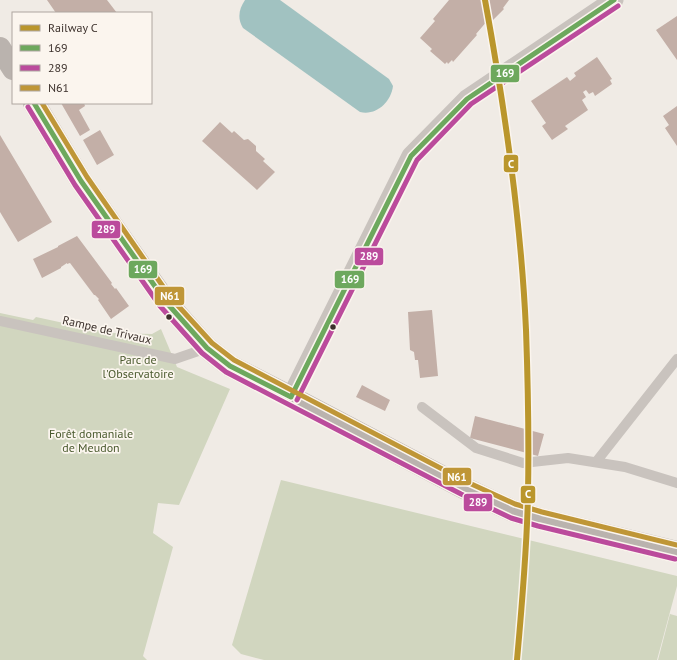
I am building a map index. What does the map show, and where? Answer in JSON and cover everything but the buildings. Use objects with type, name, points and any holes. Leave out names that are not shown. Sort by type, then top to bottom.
[{"type":"main road","points":[[0,48],[12,67]]},
{"type":"main road","points":[[35,104],[81,181],[166,302],[207,348],[230,366],[464,488],[512,510],[540,519],[677,552]]},
{"type":"street","points":[[292,397],[411,156],[467,99],[614,0]]},
{"type":"lane","name":"Rampe de Trivaux","points":[[0,320],[175,359],[207,348]]},
{"type":"lane","points":[[596,462],[677,359]]},
{"type":"lane","points":[[422,407],[476,448],[523,463],[568,458],[625,467],[677,483]]},
{"type":"green space","name":"Forêt domaniale de Meudon","points":[[0,313],[33,320],[36,317],[110,333],[152,334],[161,329],[177,367],[230,389],[179,505],[158,503],[153,533],[173,547],[143,656],[147,660],[0,660]]},
{"type":"green space","points":[[281,480],[677,576],[677,586],[657,660],[264,660],[241,654],[232,645]]},
{"type":"green space","points":[[670,614],[677,616],[677,660],[658,660]]},
{"type":"water","points":[[245,0],[280,0],[389,79],[393,86],[392,92],[386,102],[377,110],[372,112],[360,112],[243,28],[239,17],[241,7]]},
{"type":"rail line","name":"C","points":[[485,0],[511,164],[524,288],[528,392],[528,473],[524,577],[517,660]]},
{"type":"transit line","name":"169","points":[[291,397],[411,156],[467,99],[614,0]]},
{"type":"transit line","name":"289","points":[[297,400],[417,160],[471,104],[618,6]]},
{"type":"transit line","name":"169","points":[[35,104],[81,181],[166,302],[207,348],[230,366],[291,397]]},
{"type":"transit line","name":"N61","points":[[43,104],[87,177],[171,298],[212,343],[234,360],[467,482],[515,504],[677,545]]},
{"type":"transit line","name":"289","points":[[28,107],[75,185],[160,306],[202,353],[226,372],[461,494],[511,518],[538,526],[675,559]]},
{"type":"park label","name":"Parc de l'Observatoire","points":[[138,367]]}]
